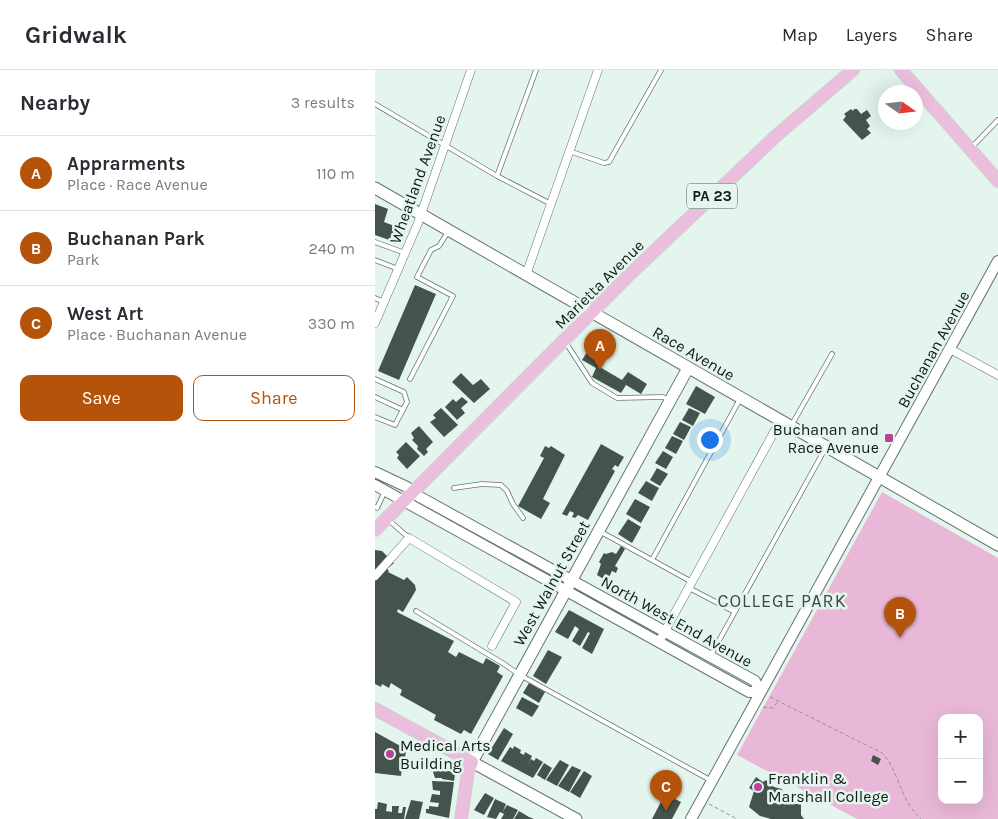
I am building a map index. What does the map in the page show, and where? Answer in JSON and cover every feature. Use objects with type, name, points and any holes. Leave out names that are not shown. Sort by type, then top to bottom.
[{"type":"main road","name":"Marietta Avenue","points":[[375,530],[627,277],[777,135],[853,70]]},
{"type":"main road","points":[[901,70],[998,181]]},
{"type":"main road","name":"Race Avenue","points":[[375,188],[998,545]]},
{"type":"main road","name":"West Walnut Street","points":[[461,819],[468,771],[472,762],[688,368]]},
{"type":"main road","points":[[375,709],[576,819]]},
{"type":"street","name":"Wheatland Avenue","points":[[375,323],[421,214],[471,70]]},
{"type":"street","points":[[526,275],[598,70]]},
{"type":"street","name":"Buchanan Avenue","points":[[691,819],[998,261]]},
{"type":"street","points":[[950,349],[998,375]]},
{"type":"street","points":[[659,642],[785,424]]},
{"type":"street","name":"North West End Avenue","points":[[375,472],[407,488],[408,497]]},
{"type":"street","name":"North West End Avenue","points":[[375,485],[408,497],[571,580],[755,681],[760,692],[749,692],[566,591],[408,497]]},
{"type":"street","points":[[375,576],[409,538],[516,602],[492,646]]},
{"type":"lane","points":[[497,176],[536,70]]},
{"type":"lane","points":[[569,151],[604,163],[609,162],[661,70]]},
{"type":"lane","points":[[375,104],[497,176],[551,204]]},
{"type":"lane","points":[[969,148],[998,120]]},
{"type":"lane","points":[[410,379],[453,296],[417,277],[431,250],[439,246],[449,230]]},
{"type":"lane","points":[[375,242],[405,253]]},
{"type":"lane","points":[[375,260],[398,269]]},
{"type":"lane","points":[[375,298],[384,302]]},
{"type":"lane","points":[[565,341],[591,383],[617,398],[663,397],[670,400]]},
{"type":"lane","points":[[785,424],[832,354]]},
{"type":"lane","points":[[375,379],[404,392],[407,402],[395,425],[375,417]]},
{"type":"lane","points":[[375,396],[403,410]]},
{"type":"lane","points":[[652,560],[740,398]]},
{"type":"lane","points":[[710,657],[826,447]]},
{"type":"lane","points":[[454,488],[482,484],[501,485],[507,491],[523,518]]},
{"type":"lane","points":[[376,508],[385,490]]},
{"type":"lane","points":[[388,517],[409,538]]},
{"type":"lane","points":[[599,530],[652,560],[735,612]]},
{"type":"lane","points":[[416,611],[520,675],[712,781]]},
{"type":"path","points":[[760,692],[882,753],[892,766],[905,800],[921,819]]},
{"type":"path","points":[[763,706],[773,708],[778,701]]},
{"type":"path","points":[[709,804],[737,819]]},
{"type":"shaded area","points":[[882,492],[998,558],[998,819],[857,819],[737,755]]},
{"type":"building","points":[[851,109],[853,111],[857,109],[861,114],[867,110],[871,116],[866,120],[870,126],[867,129],[871,133],[862,140],[843,120],[846,116],[844,114]]},
{"type":"building","points":[[375,204],[388,209],[384,222],[397,227],[392,241],[375,235]]},
{"type":"building","points":[[415,285],[436,294],[399,380],[378,371]]},
{"type":"building","points":[[589,349],[603,358],[598,366],[622,380],[628,372],[647,384],[641,394],[626,385],[621,393],[592,377],[596,368],[582,360]]},
{"type":"building","points":[[461,373],[473,385],[481,379],[490,389],[474,403],[452,382]]},
{"type":"building","points":[[696,386],[715,397],[705,414],[686,404]]},
{"type":"building","points":[[462,397],[468,402],[461,408],[465,413],[457,420],[445,407],[453,399],[456,402]]},
{"type":"building","points":[[441,408],[458,425],[444,437],[430,422],[436,418],[433,415]]},
{"type":"building","points":[[689,408],[700,413],[693,426],[682,420]]},
{"type":"building","points":[[680,422],[691,427],[684,440],[673,434]]},
{"type":"building","points":[[419,426],[433,442],[426,449],[428,452],[424,456],[412,440],[414,438],[411,433]]},
{"type":"building","points":[[672,436],[683,441],[676,454],[665,448]]},
{"type":"building","points":[[406,442],[420,456],[407,469],[397,458],[399,455],[396,452]]},
{"type":"building","points":[[601,444],[624,457],[618,467],[615,465],[612,469],[615,471],[588,520],[578,515],[575,518],[572,517],[574,513],[570,511],[567,516],[562,514]]},
{"type":"building","points":[[545,446],[549,448],[551,446],[565,455],[543,499],[550,503],[541,519],[518,506],[544,458],[540,456]]},
{"type":"building","points":[[663,451],[673,457],[666,469],[655,463]]},
{"type":"building","points":[[657,468],[668,474],[660,486],[650,480]]},
{"type":"building","points":[[646,481],[659,488],[652,501],[638,493]]},
{"type":"building","points":[[635,499],[650,507],[641,523],[626,514]]},
{"type":"building","points":[[628,519],[641,527],[632,543],[618,534]]},
{"type":"building","points":[[621,546],[625,549],[615,566],[618,568],[616,573],[612,571],[607,581],[597,575],[601,564],[599,562],[604,553],[612,552],[616,554]]},
{"type":"building","points":[[375,550],[382,551],[394,563],[387,569],[388,572],[404,580],[407,577],[415,585],[416,590],[403,612],[398,609],[397,612],[454,641],[448,652],[456,657],[459,652],[483,664],[486,658],[500,666],[497,672],[503,676],[471,734],[464,730],[461,734],[434,720],[436,715],[400,695],[402,690],[391,683],[389,688],[382,684],[381,687],[375,684]]},
{"type":"building","points":[[569,610],[604,629],[592,654],[582,648],[590,633],[588,632],[580,646],[572,641],[579,629],[575,626],[568,639],[555,632]]},
{"type":"building","points":[[548,650],[562,657],[546,684],[533,676]]},
{"type":"building","points":[[529,683],[545,692],[539,703],[523,693]]},
{"type":"building","points":[[522,697],[539,706],[532,717],[516,708]]},
{"type":"building","points":[[504,728],[513,734],[498,760],[488,754]]},
{"type":"building","name":"Medical Arts Building","points":[[375,732],[404,748],[403,751],[406,751],[405,758],[403,758],[401,776],[375,773]]},
{"type":"building","points":[[514,746],[521,750],[520,753],[524,755],[525,752],[532,756],[528,765],[531,759],[534,761],[536,758],[543,762],[533,778],[501,761],[510,747],[513,749]]},
{"type":"building","points":[[873,755],[881,759],[878,765],[871,761]]},
{"type":"building","points":[[560,760],[569,765],[557,786],[546,780]]},
{"type":"building","points":[[544,763],[552,768],[545,780],[537,775]]},
{"type":"building","points":[[434,766],[456,768],[454,781],[435,778]]},
{"type":"building","points":[[572,766],[581,770],[569,792],[558,786]]},
{"type":"building","points":[[584,771],[592,776],[580,798],[570,792]]},
{"type":"building","points":[[756,777],[763,782],[766,780],[774,787],[782,789],[783,798],[786,802],[801,804],[801,815],[804,819],[771,819],[760,816],[749,807],[754,791],[749,788]]},
{"type":"building","points":[[432,781],[454,782],[449,818],[426,813],[426,809],[429,809],[429,806],[438,807],[439,803],[430,802],[432,794],[440,795],[440,791],[433,790]]},
{"type":"building","points":[[485,793],[494,798],[484,815],[474,810]]},
{"type":"building","points":[[665,794],[681,802],[672,819],[652,819]]},
{"type":"building","points":[[495,799],[506,804],[503,811],[507,805],[518,810],[513,819],[501,819],[504,814],[500,812],[496,819],[487,817]]},
{"type":"building","points":[[411,800],[423,802],[419,819],[405,819]]},
{"type":"building","points":[[378,802],[387,804],[386,811],[392,812],[392,806],[399,806],[398,813],[402,813],[403,807],[406,807],[404,819],[375,819],[375,809],[377,809]]},
{"type":"building","points":[[519,811],[529,817],[534,819],[514,819]]},
{"type":"place","name":"Apprarments","points":[[600,370]]},
{"type":"place","name":"Buchanan and Race Avenue","points":[[889,438]]},
{"type":"place","name":"Buchanan Park","points":[[900,638]]},
{"type":"place","name":"Medical Arts Building","points":[[390,754]]},
{"type":"place","name":"Franklin & Marshall College","points":[[758,787]]},
{"type":"place","name":"West Art","points":[[666,811]]},
{"type":"district","name":"COLLEGE PARK","points":[[782,601]]}]
